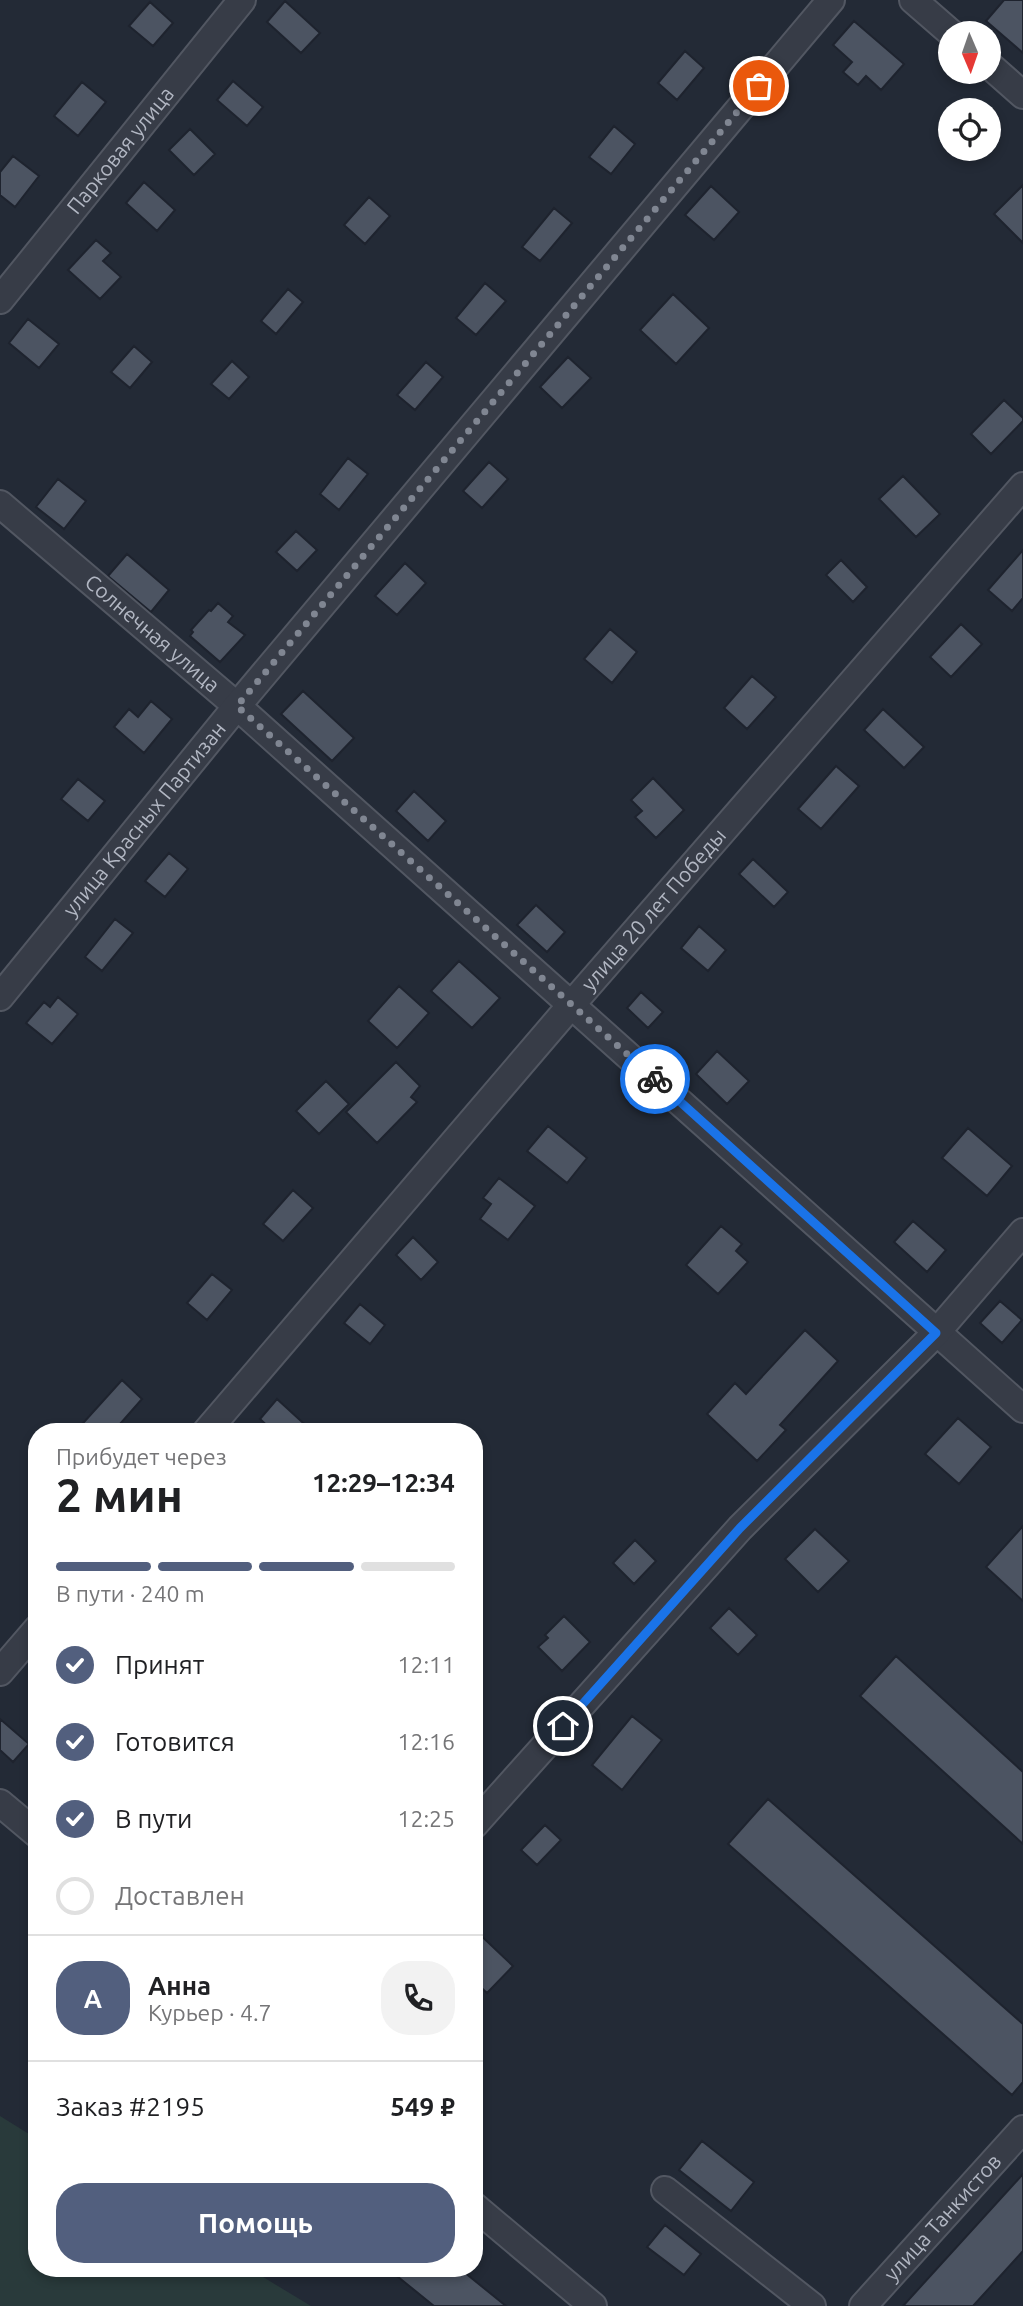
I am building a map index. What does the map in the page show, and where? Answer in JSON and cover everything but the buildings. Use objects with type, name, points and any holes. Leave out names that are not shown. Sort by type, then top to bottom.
[{"type":"street","name":"Парковая улица","points":[[0,300],[242,0]]},
{"type":"street","name":"улица Красных Партизан","points":[[0,997],[237,706],[831,0]]},
{"type":"street","points":[[913,0],[938,22]]},
{"type":"street","points":[[1001,76],[1023,95]]},
{"type":"street","name":"улица 20 лет Победы","points":[[214,1423],[572,1004],[1023,486]]},
{"type":"street","name":"Солнечная улица","points":[[0,504],[237,706],[1023,1409]]},
{"type":"street","points":[[483,1815],[740,1528],[936,1333],[1023,1232]]},
{"type":"street","points":[[0,1672],[28,1639]]},
{"type":"street","points":[[0,1803],[28,1826]]},
{"type":"street","name":"улица Танкистов","points":[[863,2306],[1023,2129]]},
{"type":"street","points":[[665,2190],[812,2306]]},
{"type":"street","points":[[483,2214],[593,2306]]},
{"type":"shaded area","points":[[0,2116],[28,2133],[28,2277],[263,2277],[311,2306],[0,2306]]},
{"type":"way so far","points":[[655,1079],[237,706],[759,86]]},
{"type":"route","points":[[563,1726],[740,1528],[936,1333],[655,1079]]}]
